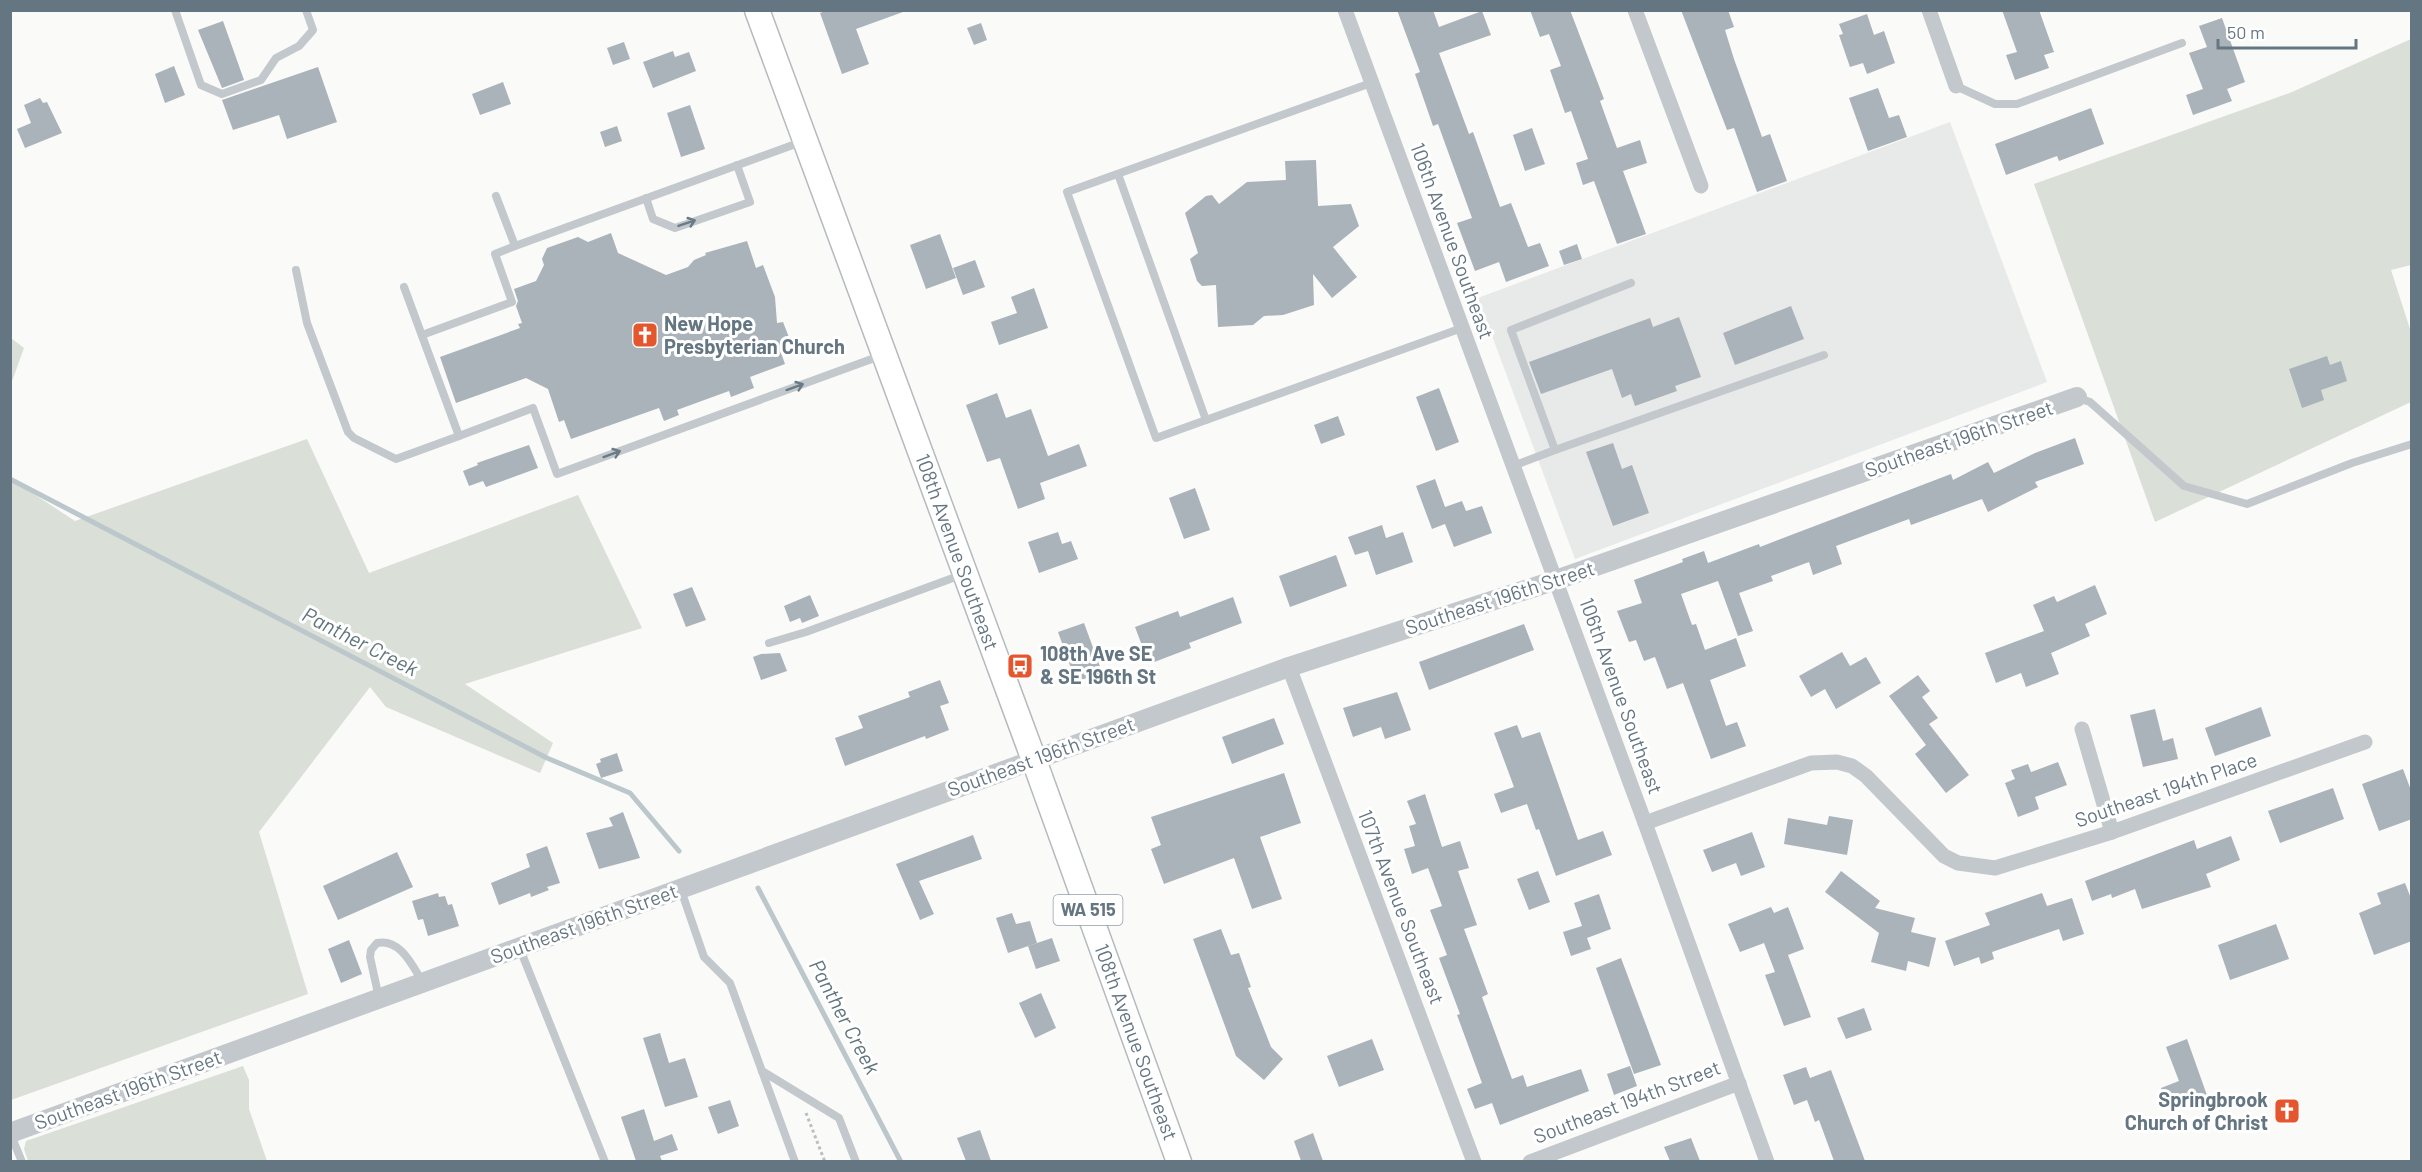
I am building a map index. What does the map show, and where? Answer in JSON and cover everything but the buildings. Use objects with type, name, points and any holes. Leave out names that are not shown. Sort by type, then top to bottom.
[{"type":"main road","name":"108th Avenue Southeast","points":[[758,10],[966,573],[1179,1161]]},
{"type":"street","name":"106th Avenue Southeast","points":[[1345,10],[1556,580],[1767,1161]]},
{"type":"street","points":[[1635,10],[1701,186]]},
{"type":"street","points":[[1929,10],[1956,86]]},
{"type":"street","name":"Southeast 196th Street","points":[[10,1133],[1288,667],[1556,580],[2077,397]]},
{"type":"street","name":"107th Avenue Southeast","points":[[1288,667],[1474,1161]]},
{"type":"street","points":[[2082,729],[2112,832]]},
{"type":"street","name":"Southeast 194th Place","points":[[1645,823],[1785,771],[1811,763],[1837,762],[1852,766],[1866,776],[1944,856],[1958,863],[1995,868],[2112,832],[2365,742]]},
{"type":"street","name":"Southeast 194th Street","points":[[1530,1161],[1739,1083]]},
{"type":"lane","points":[[175,10],[201,85],[222,94],[261,80],[276,58],[299,46],[313,30],[306,10]]},
{"type":"lane","points":[[1956,86],[1995,104],[2017,104],[2182,43]]},
{"type":"lane","points":[[1371,83],[1067,192],[1156,438],[1462,328]]},
{"type":"lane","points":[[422,335],[512,302],[495,254],[805,140]]},
{"type":"lane","points":[[646,198],[653,219],[675,228],[750,202],[737,165]]},
{"type":"lane","points":[[1118,174],[1206,420]]},
{"type":"lane","points":[[496,196],[515,246]]},
{"type":"lane","points":[[296,270],[307,323],[344,422],[354,438],[396,459],[533,408],[557,474],[885,354]]},
{"type":"lane","points":[[1555,450],[1511,330],[1631,283]]},
{"type":"lane","points":[[404,287],[459,435]]},
{"type":"lane","points":[[1513,466],[1824,355]]},
{"type":"lane","points":[[2077,397],[2090,402],[2184,486],[2247,504],[2352,463],[2412,444]]},
{"type":"lane","points":[[769,643],[806,632],[966,573]]},
{"type":"lane","points":[[680,889],[704,957],[730,983],[795,1161]]},
{"type":"lane","points":[[379,998],[370,957],[370,950],[377,943],[389,943],[399,949],[423,982]]},
{"type":"lane","points":[[519,947],[605,1161]]},
{"type":"lane","points":[[762,1071],[839,1118],[856,1161]]},
{"type":"lane","points":[[10,1133],[22,1161]]},
{"type":"path","points":[[799,1093],[825,1161]]},
{"type":"shaded area","points":[[2411,39],[2411,265],[2391,270],[2411,332],[2411,402],[2155,522],[2034,184],[2292,92]]},
{"type":"shaded area","points":[[1950,122],[2047,382],[1575,559],[1478,298]]},
{"type":"shaded area","points":[[11,338],[24,348],[11,384]]},
{"type":"shaded area","points":[[307,439],[369,573],[578,495],[642,628],[465,684],[553,743],[540,773],[386,707],[370,687],[259,832],[308,994],[11,1100],[11,479],[75,521]]},
{"type":"shaded area","points":[[243,1066],[249,1080],[249,1109],[267,1161],[28,1161],[24,1149],[26,1141]]},
{"type":"waterway","name":"Panther Creek","points":[[10,479],[547,758],[630,793],[679,851]]},
{"type":"waterway","name":"Panther Creek","points":[[758,888],[901,1162]]},
{"type":"place","name":"New Hope Presbyterian Church","points":[[645,335]]},
{"type":"place","name":"108th Ave SE & SE 196th St","points":[[1020,666]]},
{"type":"place","name":"Springbrook Church of Christ","points":[[2287,1111]]}]
